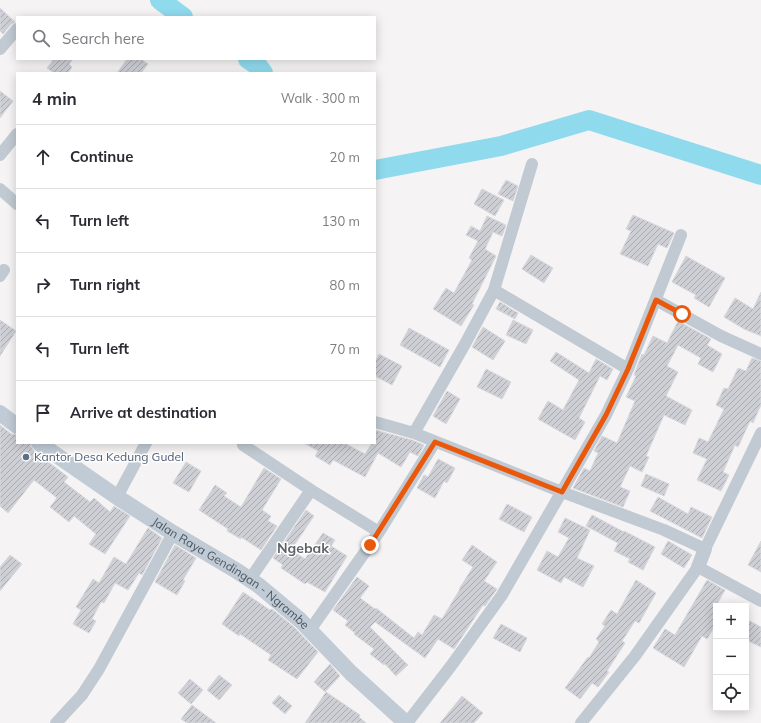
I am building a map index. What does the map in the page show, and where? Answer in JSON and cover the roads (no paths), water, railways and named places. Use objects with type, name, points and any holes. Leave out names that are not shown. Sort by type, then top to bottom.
[{"type":"main road","points":[[0,413],[16,425]]},
{"type":"main road","name":"Jalan Raya Gendingan - Ngrambe","points":[[40,444],[117,497],[173,533],[250,579],[275,598],[310,630],[351,673],[407,723]]},
{"type":"street","points":[[0,49],[16,30]]},
{"type":"street","points":[[0,156],[16,135]]},
{"type":"street","points":[[414,433],[494,290],[532,164]]},
{"type":"street","points":[[0,189],[16,203]]},
{"type":"street","points":[[407,723],[451,666],[502,595],[606,415],[628,369],[681,235]]},
{"type":"street","points":[[494,290],[628,369]]},
{"type":"street","points":[[656,300],[721,336],[761,354]]},
{"type":"street","points":[[376,422],[414,433],[562,492],[664,530],[705,549]]},
{"type":"street","points":[[581,723],[635,656],[698,567],[705,549],[761,433]]},
{"type":"street","points":[[310,630],[379,532],[435,442]]},
{"type":"street","points":[[117,497],[145,444]]},
{"type":"street","points":[[243,445],[311,490],[379,532]]},
{"type":"street","points":[[250,579],[311,490]]},
{"type":"street","points":[[56,723],[82,695],[96,673],[173,533]]},
{"type":"street","points":[[698,567],[761,601]]},
{"type":"waterway","points":[[160,0],[182,16]]},
{"type":"waterway","points":[[250,60],[257,65],[262,72]]},
{"type":"waterway","points":[[376,170],[501,146],[589,120],[761,175]]},
{"type":"place","name":"Kantor Desa Kedung Gudel","points":[[26,457]]},
{"type":"district","name":"Ngebak","points":[[303,548]]}]
